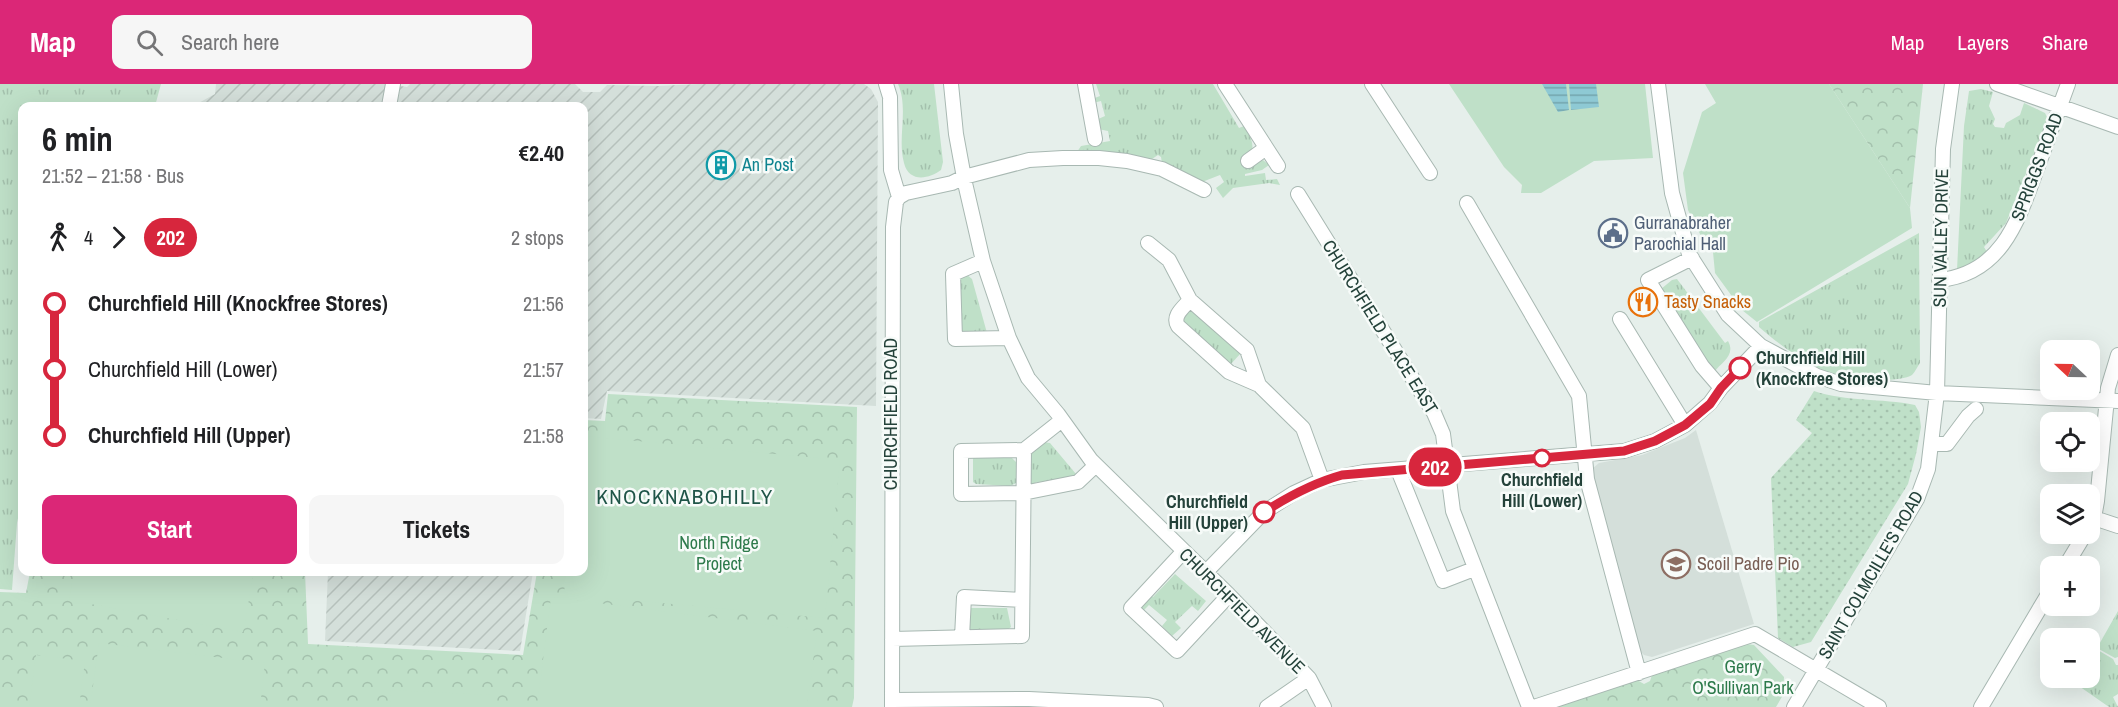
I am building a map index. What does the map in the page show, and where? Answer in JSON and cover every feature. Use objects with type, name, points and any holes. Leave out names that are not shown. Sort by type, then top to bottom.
[{"type":"street","points":[[390,102],[393,84]]},
{"type":"street","points":[[886,84],[890,98],[891,170],[899,197],[906,193],[965,180],[1029,160],[1099,158],[1127,161],[1162,169],[1204,190]]},
{"type":"street","name":"CHURCHFIELD AVENUE","points":[[951,84],[956,134],[984,261],[1009,339],[1028,378],[1096,465],[1309,678],[1324,707]]},
{"type":"street","points":[[1085,84],[1095,139]]},
{"type":"street","points":[[1225,84],[1278,166]]},
{"type":"street","points":[[1372,84],[1430,173]]},
{"type":"street","points":[[1658,84],[1672,193],[1679,224],[1692,258],[1728,315],[1761,346],[1817,376],[1841,384],[1937,393],[2112,401]]},
{"type":"street","name":"SUN VALLEY DRIVE","points":[[1937,393],[1944,149],[1948,103],[1953,84]]},
{"type":"street","points":[[1997,84],[2118,127]]},
{"type":"street","name":"SPRIGGS ROAD","points":[[1939,280],[1956,278],[1977,269],[2004,244],[2017,223],[2068,84]]},
{"type":"street","points":[[1248,161],[1266,148]]},
{"type":"street","name":"CHURCHFIELD PLACE EAST","points":[[1298,194],[1434,413],[1443,434],[1453,510],[1474,569],[1532,707]]},
{"type":"street","name":"CHURCHFIELD ROAD","points":[[892,704],[891,300],[894,209],[899,197]]},
{"type":"street","points":[[1467,202],[1579,396],[1587,479],[1639,673]]},
{"type":"street","points":[[1148,243],[1169,260],[1190,300],[1247,350],[1259,385]]},
{"type":"street","points":[[1692,258],[1648,280],[1702,366],[1721,388]]},
{"type":"street","points":[[984,261],[952,274],[955,339],[1009,339]]},
{"type":"street","points":[[1190,300],[1176,316],[1178,326],[1229,372],[1259,385],[1303,428],[1322,480]]},
{"type":"street","points":[[1620,319],[1685,425]]},
{"type":"street","points":[[1205,573],[1264,512],[1294,493],[1322,480],[1365,472],[1624,451],[1655,441],[1685,425],[1710,404],[1721,388],[1761,346]]},
{"type":"street","points":[[2098,484],[2112,401],[2108,388],[2118,355]]},
{"type":"street","name":"SAINT COLMCILLE'S ROAD","points":[[1794,707],[1917,499],[1928,469],[1937,393]]},
{"type":"street","points":[[1932,444],[1947,444],[1976,409]]},
{"type":"street","points":[[1062,420],[1024,450],[961,451],[961,494],[1023,493],[1078,482],[1096,465]]},
{"type":"street","points":[[892,639],[1022,636],[1024,450]]},
{"type":"street","points":[[1398,470],[1443,581],[1474,569]]},
{"type":"street","points":[[2100,523],[2118,526]]},
{"type":"street","points":[[1183,552],[1131,608],[1177,651],[1229,596]]},
{"type":"street","points":[[962,638],[964,597],[1022,600]]},
{"type":"street","points":[[1982,707],[2040,608]]},
{"type":"street","points":[[1532,707],[1755,634],[1816,670]]},
{"type":"street","name":"SAINT COLMCILLE'S ROAD","points":[[1816,670],[1880,707]]},
{"type":"street","points":[[1266,707],[1309,678]]},
{"type":"street","points":[[892,704],[1029,699],[1156,707]]},
{"type":"shaded area","points":[[216,84],[387,84],[407,87],[410,84],[575,84],[583,92],[600,92],[607,85],[864,84],[871,89],[878,102],[876,406],[607,391],[601,419],[588,418],[588,102],[200,102],[215,94]]},
{"type":"shaded area","name":"Scoil Padre Pio","points":[[1696,430],[1754,624],[1652,657],[1640,651],[1591,476],[1592,469],[1599,463],[1642,455],[1685,438]]},
{"type":"shaded area","points":[[328,576],[532,576],[520,651],[325,641]]},
{"type":"green space","points":[[0,84],[161,84],[156,102],[18,102],[18,518],[12,590],[0,589]]},
{"type":"green space","points":[[898,84],[934,84],[943,162],[941,170],[931,176],[920,177],[910,174],[904,163],[902,153],[903,103]]},
{"type":"green space","points":[[1096,84],[1213,84],[1239,128],[1244,126],[1251,138],[1252,151],[1242,159],[1247,168],[1263,160],[1269,165],[1262,170],[1245,174],[1245,176],[1265,173],[1266,180],[1277,179],[1280,185],[1269,183],[1233,188],[1223,198],[1216,188],[1224,182],[1220,175],[1202,182],[1162,163],[1158,155],[1152,159],[1125,154],[1077,152],[1081,146],[1110,141],[1108,131],[1098,129],[1096,120],[1105,116],[1101,101],[1093,103],[1092,99],[1100,96]]},
{"type":"green space","points":[[1449,84],[1645,84],[1653,158],[1594,161],[1541,193],[1521,193],[1522,185],[1504,167]]},
{"type":"green space","points":[[1705,84],[1829,84],[1910,208],[1912,228],[1757,322],[1742,310],[1715,273],[1713,252],[1701,236],[1688,210],[1683,173],[1702,112],[1716,103]]},
{"type":"green space","points":[[1829,84],[1923,84],[1910,208]]},
{"type":"green space","points":[[1981,89],[1993,92],[1989,106],[1995,119],[1993,124],[1995,127],[2004,128],[2006,123],[2020,115],[2024,103],[2045,113],[2048,119],[2006,223],[1984,247],[1987,252],[1976,261],[1957,270],[1964,126],[1969,91]]},
{"type":"green space","points":[[1919,233],[1920,363],[1912,375],[1905,378],[1871,380],[1829,373],[1792,353],[1759,327],[1759,322]]},
{"type":"green space","points":[[966,274],[972,279],[987,333],[963,333],[960,329],[958,278]]},
{"type":"green space","points":[[1677,279],[1725,343],[1728,341],[1730,346],[1727,358],[1714,372],[1661,289],[1672,280]]},
{"type":"green space","points":[[1191,311],[1241,353],[1230,365],[1182,321],[1183,317]]},
{"type":"green space","points":[[1814,391],[1839,397],[1915,405],[1919,412],[1921,427],[1908,484],[1811,642],[1793,647],[1778,638],[1771,478],[1812,433],[1796,420]]},
{"type":"green space","name":"North Ridge Project","points":[[608,394],[857,407],[854,698],[852,707],[0,707],[0,592],[26,593],[29,576],[305,576],[308,644],[523,655],[536,576],[588,576],[588,420],[605,421]]},
{"type":"green space","points":[[588,436],[840,460],[825,618],[564,594],[566,576],[588,576]]},
{"type":"green space","points":[[1043,442],[1050,443],[1076,474],[1076,478],[1065,481],[1036,482],[1034,486],[1029,483],[1029,460]]},
{"type":"green space","points":[[973,457],[1011,457],[1016,462],[1016,483],[1010,486],[976,484],[973,482]]},
{"type":"green space","points":[[1175,574],[1206,601],[1198,611],[1192,606],[1175,622],[1181,628],[1172,636],[1162,626],[1167,620],[1149,605],[1144,610],[1139,606],[1147,594],[1153,597]]},
{"type":"green space","points":[[73,576],[253,576],[243,632],[69,600]]},
{"type":"green space","points":[[551,597],[817,631],[807,707],[537,707]]},
{"type":"green space","points":[[969,608],[1007,608],[1011,627],[1007,630],[969,631],[966,626]]},
{"type":"green space","points":[[2118,611],[2118,657],[2115,658],[2100,650],[2100,643]]},
{"type":"green space","points":[[99,643],[265,663],[260,707],[90,707]]},
{"type":"green space","name":"Gerry O'Sullivan Park","points":[[1747,644],[1754,645],[1784,677],[1783,695],[1776,707],[1554,707],[1637,680],[1644,684],[1650,681],[1652,675]]},
{"type":"green space","points":[[2100,651],[2118,665],[2118,694],[2113,697],[2118,707],[2109,707],[2082,688],[2100,688]]},
{"type":"green space","points":[[36,655],[85,661],[79,707],[29,707]]},
{"type":"green space","points":[[391,690],[490,695],[490,707],[390,707]]},
{"type":"water","points":[[1542,84],[1566,84],[1569,110],[1558,112]]},
{"type":"water","points":[[1569,84],[1596,84],[1599,107],[1571,110]]},
{"type":"bus line","name":"202","points":[[1264,512],[1294,493],[1322,480],[1342,475],[1624,451],[1655,441],[1685,425],[1710,404],[1740,368]]},
{"type":"place","name":"An Post","points":[[721,165]]},
{"type":"place","name":"Gurranabraher Parochial Hall","points":[[1613,233]]},
{"type":"place","name":"Tasty Snacks","points":[[1643,302]]},
{"type":"place","name":"Churchfield Hill (Knockfree Stores)","points":[[1740,368]]},
{"type":"place","name":"Churchfield Hill (Lower)","points":[[1542,458]]},
{"type":"place","name":"Churchfield Hill (Upper)","points":[[1264,512]]},
{"type":"place","name":"Scoil Padre Pio","points":[[1676,564]]},
{"type":"district","name":"KNOCKNABOHILLY","points":[[685,497]]}]
